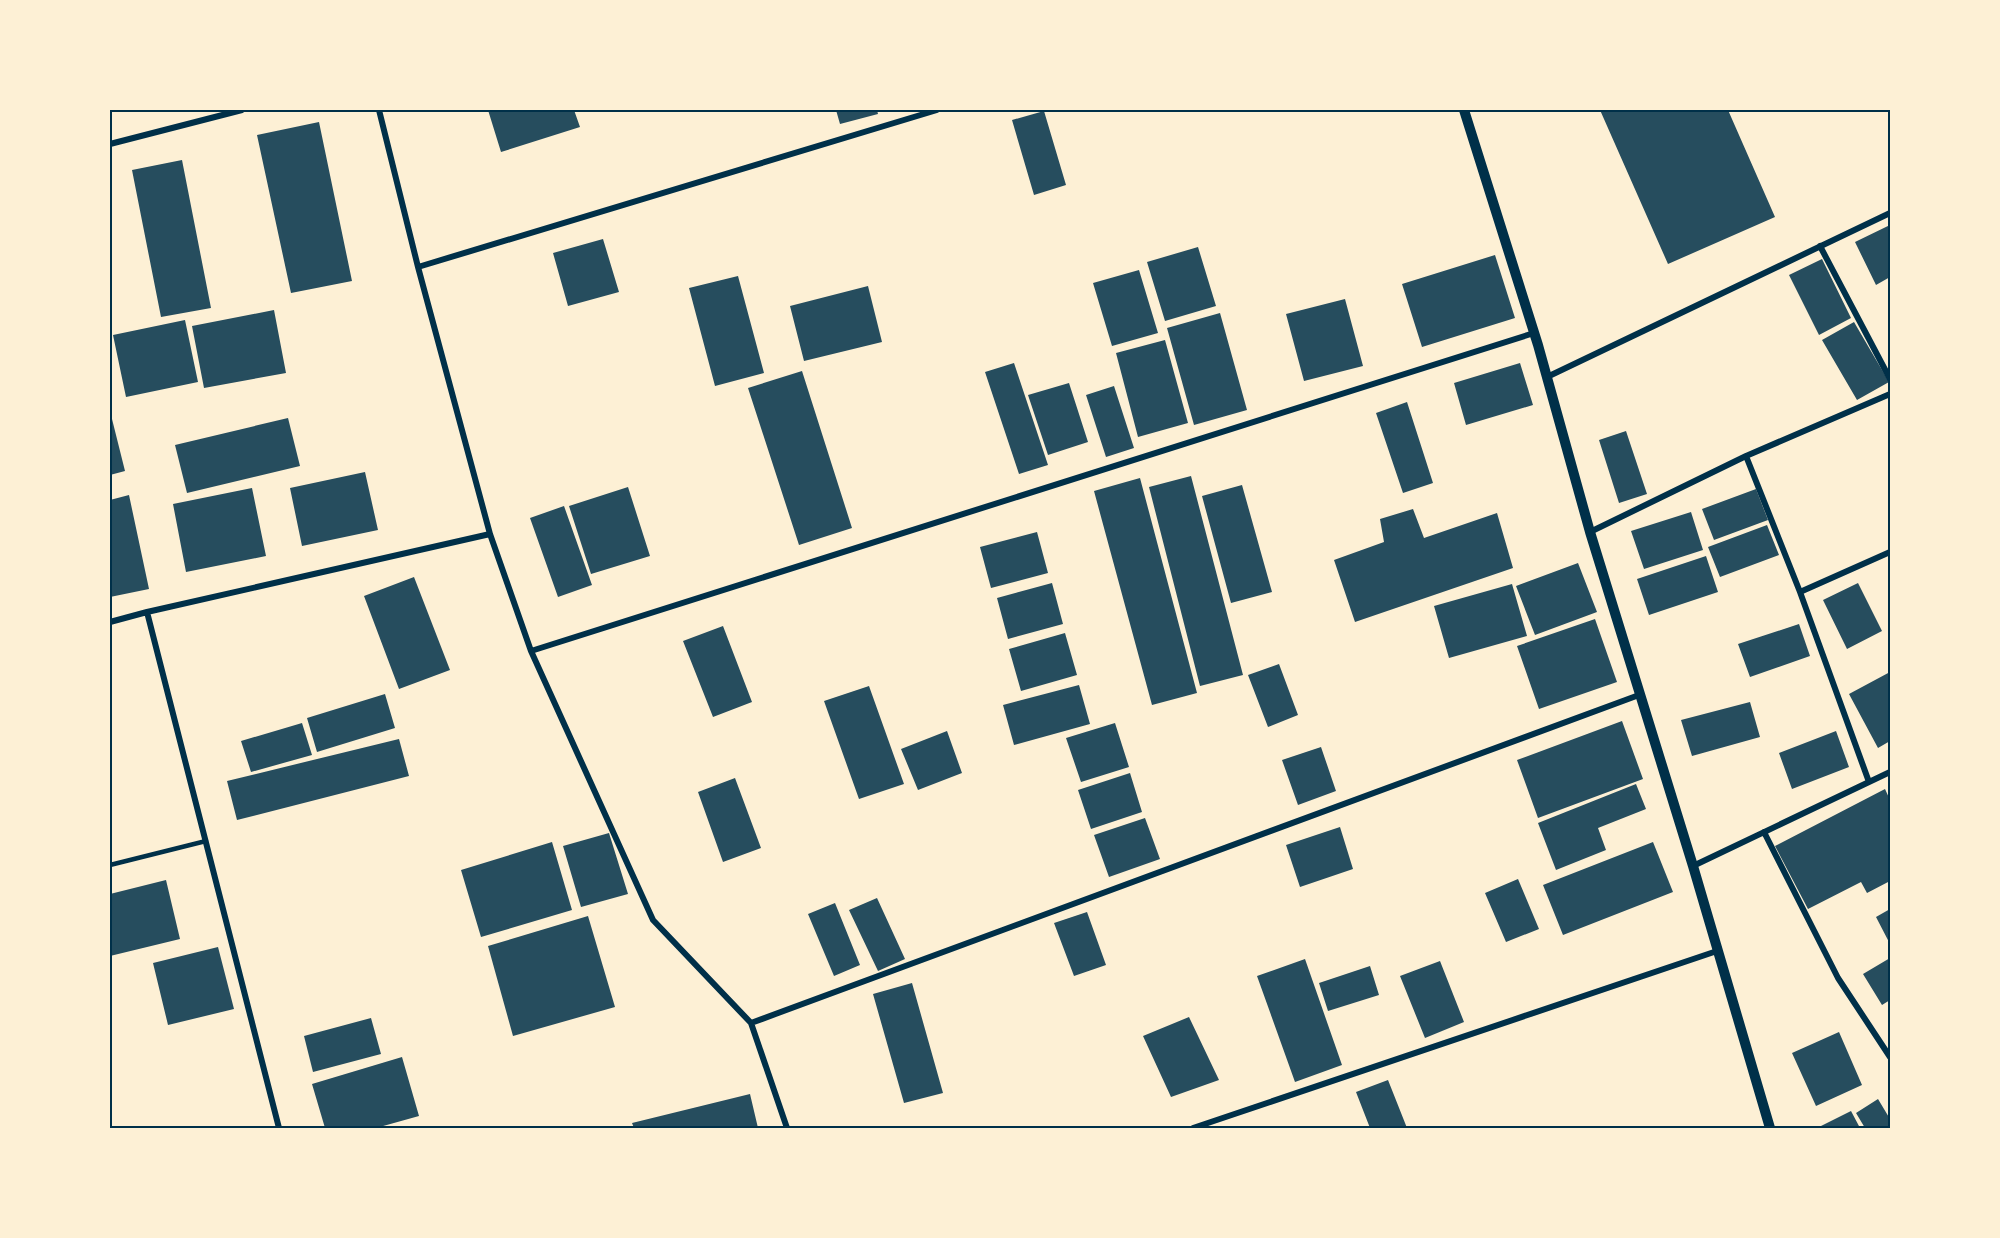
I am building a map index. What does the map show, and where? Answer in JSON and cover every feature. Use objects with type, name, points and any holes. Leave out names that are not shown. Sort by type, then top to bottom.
[{"type":"street","points":[[110,144],[242,110]]},
{"type":"street","points":[[380,110],[418,267],[490,534],[531,651],[653,920],[751,1023],[787,1128]]},
{"type":"street","points":[[418,267],[937,110]]},
{"type":"street","points":[[1464,110],[1534,333],[1590,532],[1693,866],[1770,1128]]},
{"type":"street","points":[[1547,377],[1890,213]]},
{"type":"street","points":[[1820,246],[1890,378]]},
{"type":"street","points":[[531,651],[1534,333]]},
{"type":"street","points":[[1590,532],[1746,456],[1890,394]]},
{"type":"street","points":[[1746,456],[1800,592],[1869,782]]},
{"type":"street","points":[[110,622],[490,534]]},
{"type":"street","points":[[1800,592],[1890,552]]},
{"type":"street","points":[[147,612],[279,1128]]},
{"type":"street","points":[[751,1023],[1639,695]]},
{"type":"street","points":[[1693,866],[1890,772]]},
{"type":"street","points":[[1764,832],[1838,978],[1890,1057]]},
{"type":"street","points":[[1193,1128],[1718,951]]},
{"type":"lane","points":[[110,865],[206,841]]},
{"type":"building","points":[[488,110],[574,110],[580,127],[501,152]]},
{"type":"building","points":[[836,110],[877,110],[878,114],[840,124]]},
{"type":"building","points":[[1600,110],[1728,110],[1775,217],[1668,264]]},
{"type":"building","points":[[1044,111],[1066,185],[1034,195],[1012,120]]},
{"type":"building","points":[[319,122],[352,281],[291,293],[257,135]]},
{"type":"building","points":[[182,160],[211,308],[161,317],[132,170]]},
{"type":"building","points":[[1890,225],[1890,277],[1876,285],[1855,242]]},
{"type":"building","points":[[603,239],[619,292],[568,306],[553,253]]},
{"type":"building","points":[[1198,247],[1216,306],[1165,321],[1147,262]]},
{"type":"building","points":[[1495,255],[1515,318],[1422,347],[1402,284]]},
{"type":"building","points":[[1822,259],[1851,318],[1819,335],[1789,275]]},
{"type":"building","points":[[1139,270],[1158,333],[1112,346],[1093,283]]},
{"type":"building","points":[[738,276],[764,373],[715,386],[689,288]]},
{"type":"building","points":[[868,286],[882,342],[804,361],[790,306]]},
{"type":"building","points":[[1345,299],[1363,366],[1304,381],[1286,314]]},
{"type":"building","points":[[274,310],[286,373],[204,388],[192,326]]},
{"type":"building","points":[[1220,313],[1247,410],[1194,425],[1167,328]]},
{"type":"building","points":[[185,320],[198,382],[126,397],[113,335]]},
{"type":"building","points":[[1854,322],[1889,382],[1857,400],[1822,340]]},
{"type":"building","points":[[1165,340],[1188,423],[1138,437],[1116,353]]},
{"type":"building","points":[[1014,363],[1048,465],[1019,474],[985,372]]},
{"type":"building","points":[[1520,363],[1533,405],[1466,425],[1454,383]]},
{"type":"building","points":[[802,371],[852,528],[799,545],[748,388]]},
{"type":"building","points":[[1069,383],[1088,442],[1048,455],[1028,395]]},
{"type":"building","points":[[1114,386],[1134,448],[1106,457],[1086,395]]},
{"type":"building","points":[[1407,402],[1433,483],[1403,493],[1376,413]]},
{"type":"building","points":[[110,411],[125,471],[110,475]]},
{"type":"building","points":[[288,418],[300,466],[187,493],[175,445]]},
{"type":"building","points":[[1626,431],[1647,494],[1619,503],[1599,440]]},
{"type":"building","points":[[365,472],[378,530],[302,546],[290,488]]},
{"type":"building","points":[[1191,476],[1243,675],[1200,686],[1149,487]]},
{"type":"building","points":[[1140,478],[1197,693],[1152,705],[1094,491]]},
{"type":"building","points":[[1242,485],[1272,592],[1231,603],[1202,496]]},
{"type":"building","points":[[628,487],[650,556],[591,574],[569,506]]},
{"type":"building","points":[[252,488],[266,556],[186,572],[173,504]]},
{"type":"building","points":[[1756,489],[1768,520],[1714,540],[1702,509]]},
{"type":"building","points":[[129,495],[149,589],[110,597],[110,500]]},
{"type":"building","points":[[564,506],[592,585],[558,597],[530,518]]},
{"type":"building","points":[[1413,509],[1424,538],[1497,513],[1513,568],[1355,622],[1334,560],[1384,542],[1380,519]]},
{"type":"building","points":[[1691,512],[1703,550],[1644,569],[1631,531]]},
{"type":"building","points":[[1767,525],[1779,555],[1720,577],[1708,547]]},
{"type":"building","points":[[1037,532],[1048,573],[991,588],[980,547]]},
{"type":"building","points":[[1706,556],[1718,592],[1649,615],[1637,579]]},
{"type":"building","points":[[1578,563],[1597,612],[1535,635],[1516,586]]},
{"type":"building","points":[[414,577],[450,670],[399,689],[364,596]]},
{"type":"building","points":[[1052,583],[1063,624],[1008,639],[997,598]]},
{"type":"building","points":[[1858,583],[1882,631],[1847,649],[1823,600]]},
{"type":"building","points":[[1512,584],[1527,636],[1449,658],[1434,606]]},
{"type":"building","points":[[1595,619],[1617,682],[1539,709],[1517,646]]},
{"type":"building","points":[[1799,624],[1810,656],[1750,677],[1738,644]]},
{"type":"building","points":[[723,626],[752,702],[713,717],[683,641]]},
{"type":"building","points":[[1065,633],[1077,675],[1021,691],[1009,649]]},
{"type":"building","points":[[1279,664],[1298,715],[1268,727],[1248,675]]},
{"type":"building","points":[[1890,672],[1890,741],[1878,748],[1849,694]]},
{"type":"building","points":[[1079,685],[1090,724],[1014,745],[1003,705]]},
{"type":"building","points":[[869,686],[904,784],[859,799],[824,701]]},
{"type":"building","points":[[385,694],[395,728],[317,752],[307,718]]},
{"type":"building","points":[[1750,702],[1760,737],[1692,756],[1681,720]]},
{"type":"building","points":[[1622,721],[1643,779],[1538,818],[1517,760]]},
{"type":"building","points":[[302,723],[312,755],[251,772],[241,741]]},
{"type":"building","points":[[1115,723],[1129,767],[1081,782],[1066,738]]},
{"type":"building","points":[[947,731],[962,773],[918,790],[901,749]]},
{"type":"building","points":[[1836,731],[1849,767],[1792,789],[1779,753]]},
{"type":"building","points":[[399,739],[409,776],[237,820],[227,781]]},
{"type":"building","points":[[1321,747],[1336,791],[1298,805],[1282,760]]},
{"type":"building","points":[[1130,773],[1142,812],[1091,829],[1078,790]]},
{"type":"building","points":[[735,778],[761,848],[723,862],[698,792]]},
{"type":"building","points":[[1636,784],[1646,809],[1598,828],[1606,850],[1556,870],[1538,823]]},
{"type":"building","points":[[1885,789],[1890,800],[1890,881],[1867,893],[1861,882],[1808,909],[1775,846]]},
{"type":"building","points":[[1145,818],[1160,859],[1109,877],[1094,835]]},
{"type":"building","points":[[1340,827],[1353,869],[1300,887],[1286,845]]},
{"type":"building","points":[[609,833],[628,894],[581,907],[563,846]]},
{"type":"building","points":[[552,842],[572,910],[481,937],[461,870]]},
{"type":"building","points":[[1653,842],[1673,892],[1563,935],[1543,885]]},
{"type":"building","points":[[1518,879],[1539,929],[1506,942],[1485,893]]},
{"type":"building","points":[[166,880],[180,939],[110,956],[110,894]]},
{"type":"building","points":[[877,898],[905,959],[878,971],[849,910]]},
{"type":"building","points":[[835,903],[860,965],[834,976],[808,914]]},
{"type":"building","points":[[1890,909],[1890,944],[1876,917]]},
{"type":"building","points":[[1087,912],[1106,965],[1074,976],[1054,923]]},
{"type":"building","points":[[588,916],[615,1007],[513,1036],[488,946]]},
{"type":"building","points":[[218,947],[234,1009],[168,1025],[153,963]]},
{"type":"building","points":[[1890,958],[1890,1000],[1882,1005],[1863,974]]},
{"type":"building","points":[[1305,959],[1342,1065],[1295,1082],[1257,976]]},
{"type":"building","points":[[1440,961],[1464,1022],[1425,1038],[1400,976]]},
{"type":"building","points":[[1370,966],[1379,995],[1328,1011],[1319,983]]},
{"type":"building","points":[[912,983],[943,1093],[904,1103],[873,994]]},
{"type":"building","points":[[1189,1017],[1219,1080],[1171,1097],[1143,1036]]},
{"type":"building","points":[[371,1018],[381,1054],[313,1072],[304,1036]]},
{"type":"building","points":[[1839,1032],[1862,1085],[1816,1106],[1792,1053]]},
{"type":"building","points":[[402,1057],[419,1116],[376,1128],[325,1128],[312,1084]]},
{"type":"building","points":[[1388,1080],[1407,1128],[1370,1128],[1356,1092]]},
{"type":"building","points":[[750,1094],[758,1128],[634,1128],[632,1123]]},
{"type":"building","points":[[1878,1099],[1890,1119],[1890,1128],[1865,1128],[1856,1113]]},
{"type":"building","points":[[1851,1111],[1860,1128],[1817,1128]]}]
